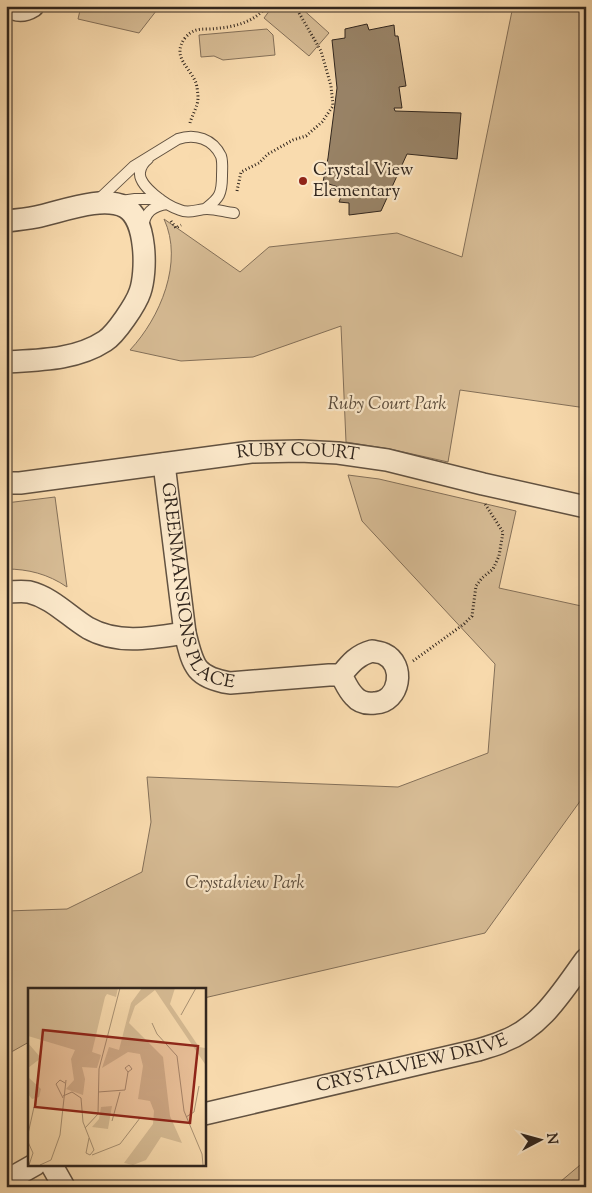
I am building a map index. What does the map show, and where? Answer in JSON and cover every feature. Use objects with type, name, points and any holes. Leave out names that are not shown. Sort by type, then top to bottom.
[{"type":"street","points":[[9,6],[20,11],[33,6]]},
{"type":"street","points":[[6,221],[102,203],[126,207],[142,232],[144,266],[140,292],[126,318],[106,340],[81,353],[59,358],[6,362]]},
{"type":"street","name":"RUBY COURT","points":[[6,483],[20,483],[251,452],[300,451],[338,453],[387,460],[483,484],[586,506]]},
{"type":"street","name":"GREENMANSIONS PLACE","points":[[164,464],[185,633],[192,660],[202,674],[230,683],[341,675]]},
{"type":"street","points":[[6,592],[28,592],[52,602],[88,628],[108,636],[134,640],[185,633]]},
{"type":"street","name":"CRYSTALVIEW DRIVE","points":[[205,1114],[478,1050],[506,1041],[541,1017],[586,959]]},
{"type":"street","points":[[6,1181],[32,1166]]},
{"type":"street","points":[[52,1166],[64,1187]]},
{"type":"lane","points":[[102,203],[134,166],[185,136],[205,139],[214,146],[221,157],[222,185],[219,195],[205,209]]},
{"type":"lane","points":[[153,154],[141,166],[142,182],[164,202],[181,211],[194,212],[205,209],[232,213]]},
{"type":"lane","points":[[102,203],[136,199],[164,202]]},
{"type":"lane","points":[[142,232],[144,219],[149,211],[164,202]]},
{"type":"path","points":[[185,136],[198,100],[196,82],[180,56],[182,43],[190,32],[196,29],[218,29],[242,24],[261,13],[267,6]]},
{"type":"path","points":[[232,213],[241,172],[259,163],[268,154],[293,140],[306,136],[322,122],[332,106],[331,86],[321,51],[295,6]]},
{"type":"path","points":[[169,220],[176,228],[184,224]]},
{"type":"path","points":[[407,666],[472,616],[476,586],[493,568],[499,556],[504,532],[480,498]]},
{"type":"green space","points":[[81,6],[160,6],[139,33],[78,19]]},
{"type":"green space","points":[[273,6],[299,6],[329,33],[309,56],[264,18]]},
{"type":"green space","name":"Ruby Court Park","points":[[513,6],[586,6],[586,408],[460,390],[448,462],[390,449],[346,442],[341,326],[253,357],[181,361],[130,350],[151,322],[166,289],[171,253],[170,236],[164,219],[240,272],[269,247],[397,233],[462,257]]},
{"type":"green space","points":[[267,29],[273,35],[275,55],[223,60],[214,56],[201,57],[199,35]]},
{"type":"green space","name":"Crystalview Park","points":[[348,475],[379,479],[516,511],[499,588],[586,607],[586,793],[485,933],[205,998],[205,988],[28,988],[28,1043],[6,1055],[6,911],[67,909],[142,872],[151,822],[147,777],[398,787],[488,753],[495,664],[362,521]]},
{"type":"green space","points":[[55,497],[67,587],[38,573],[6,569],[6,503]]},
{"type":"green space","points":[[586,1160],[586,1187],[554,1187]]},
{"type":"building","points":[[367,24],[369,30],[394,25],[395,36],[398,36],[406,86],[399,87],[402,108],[394,108],[395,111],[461,113],[457,159],[407,154],[381,211],[349,215],[349,203],[339,202],[344,189],[323,182],[337,88],[332,40],[345,38],[345,29]]},
{"type":"place","name":"Crystal View Elementary","points":[[303,181]]}]
